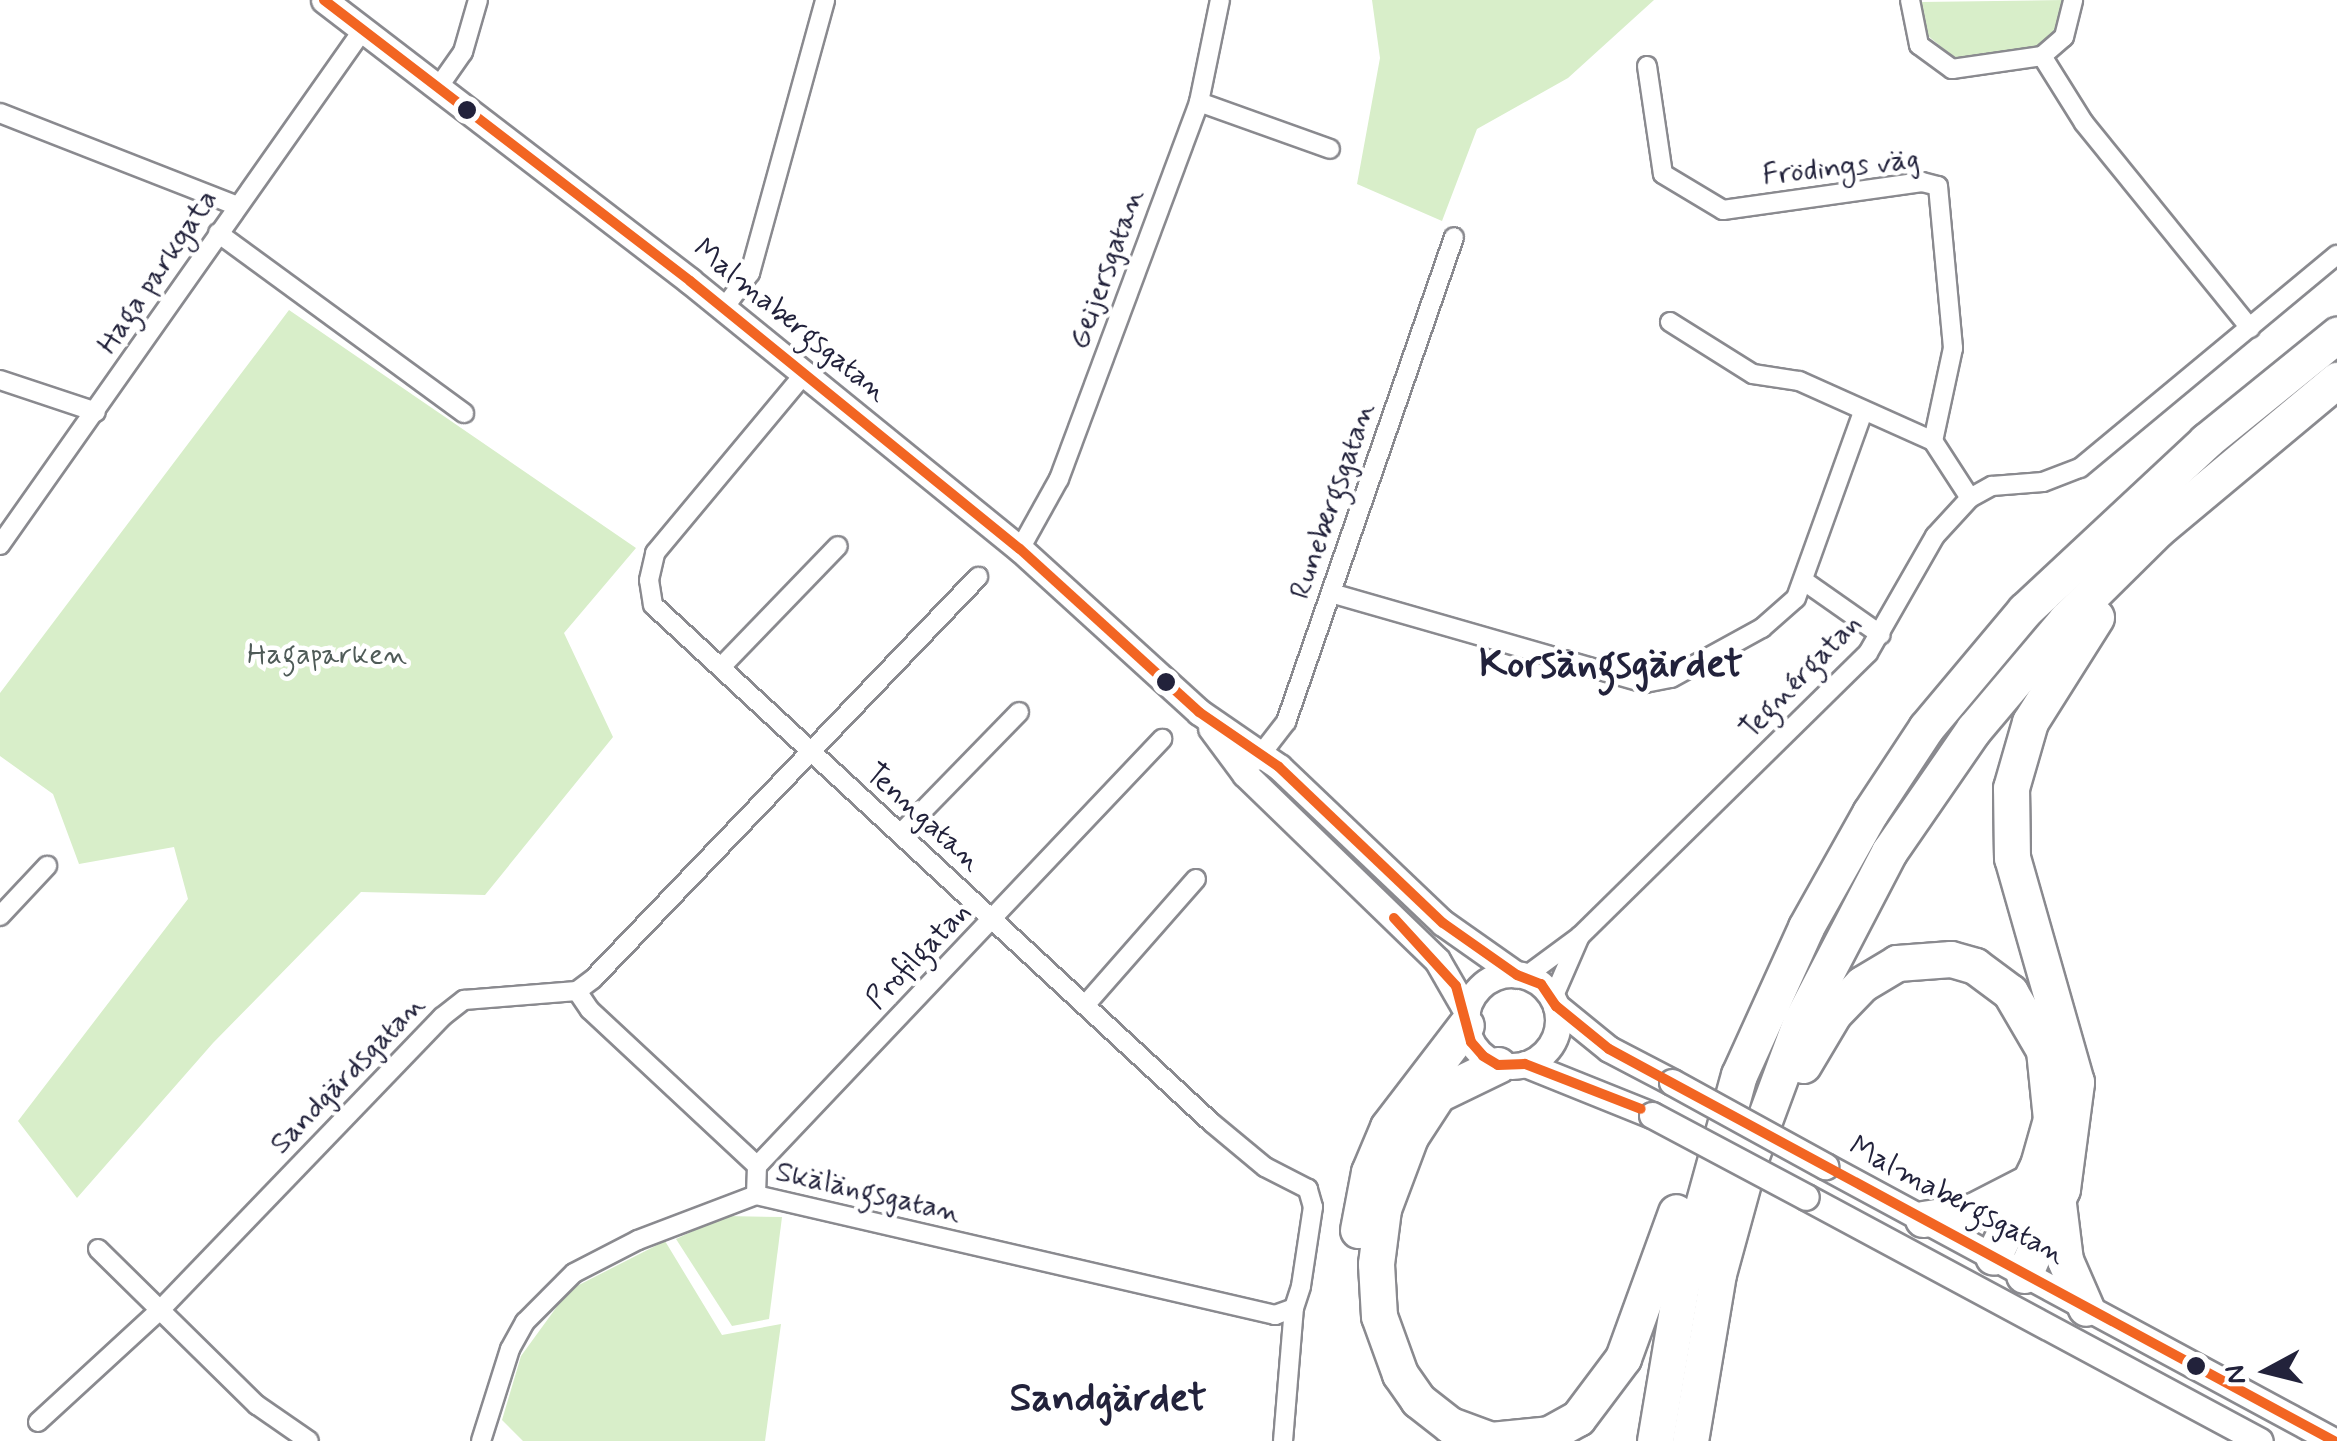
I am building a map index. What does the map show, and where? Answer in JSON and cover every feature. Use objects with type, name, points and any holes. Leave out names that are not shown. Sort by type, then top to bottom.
[{"type":"highway","points":[[1655,1441],[1681,1285],[1739,1075],[1806,926],[1926,728],[1997,640],[2110,527],[2336,332]]},
{"type":"highway","points":[[1690,1441],[1726,1244],[1773,1091],[1872,880],[1974,729],[2102,583],[2244,454],[2337,380]]},
{"type":"highway","points":[[2016,1290],[2058,1202],[2074,1134],[2076,1082],[2012,858],[2015,766],[2030,722],[2076,643],[2130,580],[2240,483],[2244,454]]},
{"type":"highway","points":[[1773,1091],[1798,1076],[1827,1023],[1862,984],[1918,958],[1975,966],[2017,1000],[2048,1066],[2051,1119],[1986,1273]]},
{"type":"highway","points":[[1434,1441],[1410,1419],[1371,1360],[1354,1270],[1376,1153],[1412,1091],[1466,1019]]},
{"type":"highway","points":[[1512,1064],[1438,1094],[1398,1164],[1380,1228],[1379,1316],[1390,1351],[1418,1400],[1450,1425],[1476,1436],[1516,1440],[1578,1418],[1623,1358],[1682,1192],[1709,1178]]},
{"type":"highway","points":[[1923,1220],[1973,1212],[2026,1184]]},
{"type":"highway","points":[[2058,1202],[2065,1260],[2086,1308]]},
{"type":"main road","name":"Malmabergsgatan","points":[[324,0],[724,308],[1020,548],[1199,712],[1262,753],[1443,922],[1521,975]]},
{"type":"main road","name":"Malmabergsgatan","points":[[1199,712],[1245,774],[1437,960],[1466,1019]]},
{"type":"main road","points":[[1521,975],[1554,1002],[1557,1034],[1548,1050],[1512,1064],[1482,1056],[1466,1019],[1490,979],[1521,975]]},
{"type":"main road","name":"Malmabergsgatan","points":[[1554,1002],[1609,1049],[1923,1220],[1986,1273],[2016,1290],[2086,1308],[2334,1441]]},
{"type":"main road","name":"Malmabergsgatan","points":[[1512,1064],[1652,1115],[1806,1196],[1986,1273],[2260,1441]]},
{"type":"street","points":[[437,89],[464,52],[478,0]]},
{"type":"street","points":[[724,308],[750,273],[825,0]]},
{"type":"street","name":"Geijersgatan","points":[[1020,548],[1059,479],[1198,102],[1220,0]]},
{"type":"street","points":[[1910,0],[1919,45],[1952,69],[2042,56],[2064,38],[2073,0]]},
{"type":"street","name":"Haga parkgata","points":[[0,544],[362,30]]},
{"type":"street","points":[[2042,56],[2084,122],[2250,328]]},
{"type":"street","name":"Frödings väg","points":[[1647,66],[1663,174],[1723,210],[1922,182],[1938,186],[1954,348],[1933,441]]},
{"type":"street","points":[[1198,102],[1330,149]]},
{"type":"street","points":[[0,113],[235,206]]},
{"type":"street","points":[[218,234],[464,413]]},
{"type":"street","name":"Runebergsgatan","points":[[1245,774],[1286,722],[1454,236]]},
{"type":"street","points":[[1670,322],[1753,374],[1799,380],[1933,441],[1970,498],[1992,486],[2044,482],[2080,468],[2337,255]]},
{"type":"street","name":"Tenngatan","points":[[804,374],[655,553],[649,580],[653,604],[1226,1134],[1265,1166],[1308,1189],[1313,1207],[1294,1308]]},
{"type":"street","points":[[0,380],[96,412]]},
{"type":"street","points":[[1331,593],[1645,683],[1670,678],[1762,628],[1807,583],[1863,412]]},
{"type":"street","name":"Tegnérgatan","points":[[1521,975],[1580,936],[1882,635],[1935,536],[1970,498]]},
{"type":"street","points":[[720,668],[838,546]]},
{"type":"street","points":[[756,1195],[757,1166],[590,1010],[577,990],[978,577]]},
{"type":"street","points":[[1807,583],[1882,635]]},
{"type":"street","points":[[901,833],[1019,712]]},
{"type":"street","name":"Profilgatan","points":[[757,1166],[1162,739]]},
{"type":"street","points":[[0,916],[47,866]]},
{"type":"street","points":[[1087,1004],[1196,879]]},
{"type":"street","name":"Tegnérgatan","points":[[1554,1002],[1580,936]]},
{"type":"street","name":"Sandgärdsgatan","points":[[38,1422],[162,1308],[464,1000],[577,990]]},
{"type":"street","name":"Skälängsgatan","points":[[481,1441],[510,1348],[525,1322],[574,1273],[638,1240],[756,1195],[1275,1314],[1294,1308]]},
{"type":"street","points":[[98,1249],[257,1405],[308,1441]]},
{"type":"street","points":[[1283,1441],[1294,1308]]},
{"type":"green space","points":[[1372,0],[1654,0],[1568,78],[1477,129],[1442,221],[1357,184],[1380,58]]},
{"type":"green space","points":[[2064,0],[2067,20],[2046,45],[1957,60],[1927,35],[1921,2]]},
{"type":"green space","name":"Hagaparken","points":[[289,310],[636,548],[564,633],[613,737],[485,895],[361,892],[213,1043],[77,1198],[18,1121],[188,899],[174,847],[79,864],[53,794],[0,756],[0,693]]},
{"type":"green space","points":[[725,1216],[782,1217],[769,1319],[732,1326],[676,1239]]},
{"type":"green space","points":[[665,1241],[722,1335],[781,1324],[765,1441],[523,1441],[502,1420],[521,1356],[569,1290]]},
{"type":"transit line","points":[[324,0],[690,281],[1020,549],[1199,712],[1279,767],[1443,923],[1517,975],[1541,984],[1556,1006],[1609,1049],[2334,1441]]},
{"type":"transit line","points":[[1394,918],[1456,986],[1471,1042],[1483,1056],[1498,1065],[1525,1064],[1641,1109]]},
{"type":"district","name":"Korsängsgärdet","points":[[1611,665]]},
{"type":"district","name":"Sandgärdet","points":[[1108,1399]]}]
